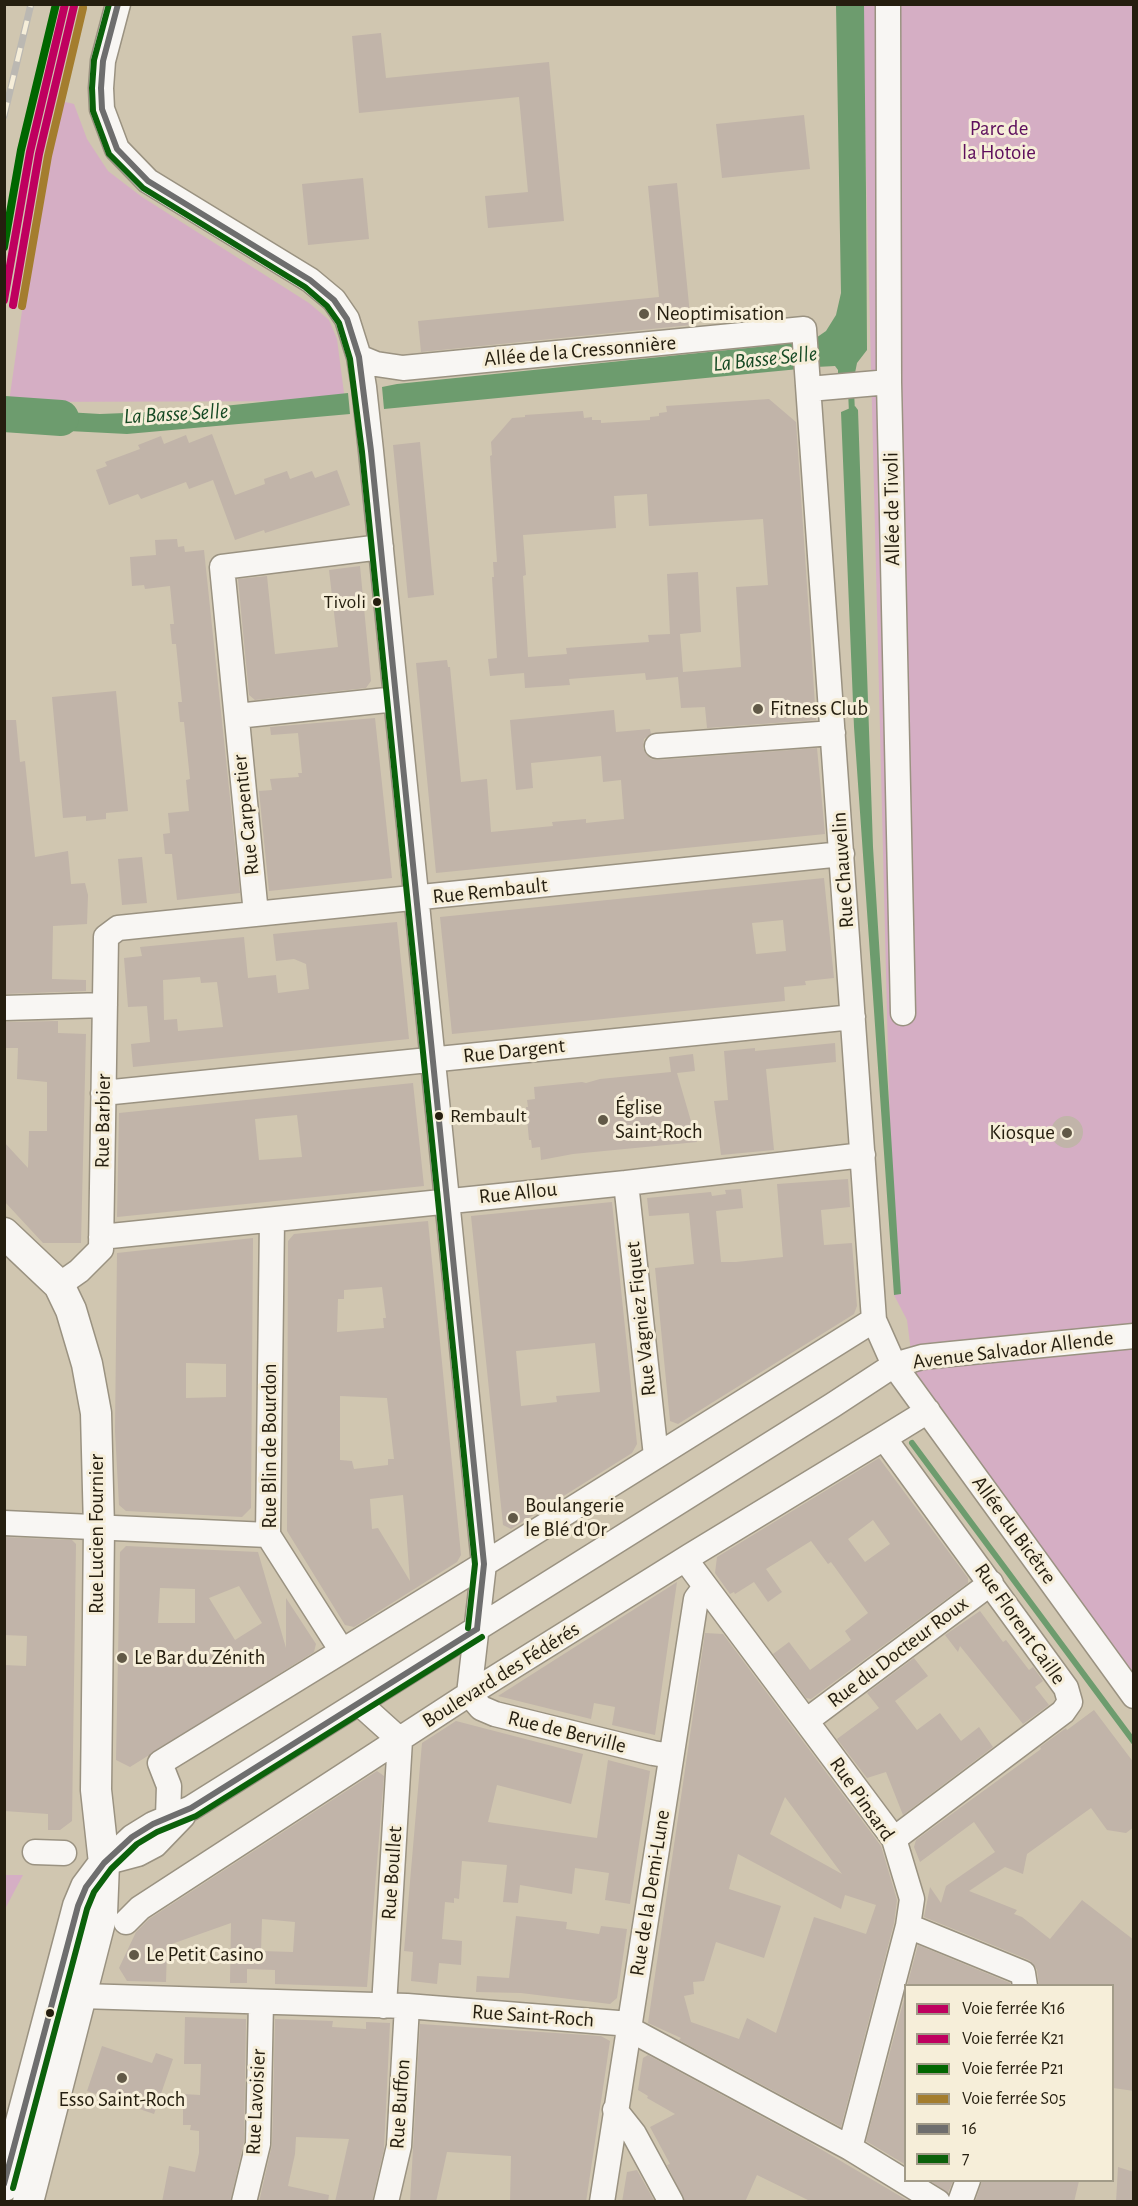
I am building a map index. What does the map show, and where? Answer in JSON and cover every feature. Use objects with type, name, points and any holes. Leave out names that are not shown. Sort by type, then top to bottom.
[{"type":"main road","name":"Rue Lucien Fournier","points":[[4,1233],[58,1285],[70,1310],[87,1364],[96,1413],[99,1528],[96,1790],[104,1863],[102,1914],[81,1996],[19,2155]]},
{"type":"main road","points":[[4,2186],[19,2155],[78,1906],[86,1887],[104,1863]]},
{"type":"main road","points":[[19,2155],[28,2202]]},
{"type":"street","points":[[118,4],[104,61],[101,88],[102,109],[117,149],[148,181],[310,280],[334,300],[347,319],[359,357],[381,547],[484,1564],[469,1694]]},
{"type":"street","name":"Allée de Tivoli","points":[[888,4],[889,382],[903,1013]]},
{"type":"street","name":"Allée de la Cressonnière","points":[[359,357],[376,364],[403,368],[804,329]]},
{"type":"street","name":"Rue Chauvelin","points":[[804,329],[874,1320],[894,1365]]},
{"type":"street","points":[[808,380],[862,384],[889,382]]},
{"type":"street","name":"Rue Carpentier","points":[[256,914],[222,567],[381,547]]},
{"type":"street","points":[[237,717],[396,699]]},
{"type":"street","points":[[657,746],[833,733]]},
{"type":"street","name":"Rue Rembault","points":[[106,937],[118,928],[842,854]]},
{"type":"street","name":"Rue Barbier","points":[[58,1285],[79,1271],[100,1250],[106,937]]},
{"type":"street","points":[[4,1008],[105,1005]]},
{"type":"street","name":"Rue Dargent","points":[[103,1093],[853,1017]]},
{"type":"street","name":"Rue Allou","points":[[101,1237],[626,1183],[863,1155]]},
{"type":"street","name":"Rue Vagniez Fiquet","points":[[626,1183],[656,1456]]},
{"type":"street","name":"Rue Blin de Bourdon","points":[[272,1220],[268,1535],[342,1652]]},
{"type":"street","points":[[168,1817],[170,1786],[160,1762],[342,1652],[874,1320]]},
{"type":"street","name":"Avenue Salvador Allende","points":[[894,1365],[941,1355],[1134,1336]]},
{"type":"street","points":[[104,1863],[132,1837],[168,1817],[191,1808],[894,1365]]},
{"type":"street","name":"Allée du Bicêtre","points":[[894,1365],[1134,1696]]},
{"type":"street","points":[[884,1438],[928,1412]]},
{"type":"street","name":"Boulevard des Fédérés","points":[[126,1922],[140,1908],[469,1694],[884,1438]]},
{"type":"street","name":"Rue Florent Caille","points":[[884,1438],[1066,1688],[1070,1702],[1063,1712],[894,1839]]},
{"type":"street","points":[[4,1523],[268,1535]]},
{"type":"street","name":"Rue Pinsard","points":[[685,1559],[894,1839],[912,1899],[909,1926],[850,2148]]},
{"type":"street","name":"Rue du Docteur Roux","points":[[806,1721],[991,1583]]},
{"type":"street","name":"Rue de la Demi-Lune","points":[[602,2199],[696,1599],[705,1587]]},
{"type":"street","name":"Rue de Berville","points":[[469,1694],[481,1708],[495,1714],[671,1756]]},
{"type":"street","points":[[359,1703],[400,1740]]},
{"type":"street","name":"Rue Boullet","points":[[395,2006],[400,1740]]},
{"type":"street","points":[[104,1863],[138,1854],[155,1845],[191,1808]]},
{"type":"street","points":[[35,1852],[64,1853]]},
{"type":"street","points":[[909,1926],[1023,1973],[1025,1984]]},
{"type":"street","name":"Rue Saint-Roch","points":[[81,1996],[395,2006],[613,2022],[850,2148],[904,2181]]},
{"type":"street","name":"Rue Lavoisier","points":[[244,2202],[258,2144],[261,2002]]},
{"type":"street","name":"Rue Buffon","points":[[386,2202],[399,2146],[395,2006]]},
{"type":"street","points":[[615,2110],[634,2134],[671,2202]]},
{"type":"street","name":"Rue Saint-Roch","points":[[905,2182],[934,2200]]},
{"type":"street","points":[[960,2202],[968,2182]]},
{"type":"green space","name":"Parc de la Hotoie","points":[[862,5],[1133,5],[1133,1685],[915,1383],[907,1320],[894,1295]]},
{"type":"green space","points":[[57,100],[74,104],[87,139],[108,171],[142,197],[309,303],[329,320],[337,339],[345,401],[9,402],[34,227]]},
{"type":"green space","points":[[4,1875],[23,1875],[5,1909]]},
{"type":"water","points":[[836,5],[864,5],[867,350],[857,363],[855,373],[838,375],[835,366],[816,367],[813,340],[826,331],[836,315],[841,293]]},
{"type":"water","points":[[796,343],[799,369],[384,409],[382,387],[397,384]]},
{"type":"water","points":[[348,393],[350,414],[127,434],[10,428],[13,407],[100,414],[176,411]]},
{"type":"water","points":[[855,406],[858,410],[873,847],[901,1294],[894,1295],[854,727],[841,412]]},
{"type":"building","points":[[381,33],[386,78],[549,62],[564,221],[488,228],[485,196],[528,192],[519,97],[359,113],[352,36]]},
{"type":"building","points":[[804,115],[810,169],[722,178],[716,124]]},
{"type":"building","points":[[363,178],[369,239],[308,245],[302,184]]},
{"type":"building","points":[[677,183],[691,325],[421,352],[418,321],[659,297],[648,186]]},
{"type":"building","points":[[769,399],[796,422],[816,720],[707,728],[705,707],[681,708],[678,677],[646,680],[645,673],[569,679],[570,685],[525,688],[524,673],[490,676],[488,659],[497,658],[492,577],[494,577],[493,562],[497,562],[491,442],[512,418],[525,417],[525,415],[583,411],[584,418],[592,417],[592,420],[601,420],[601,423],[650,420],[650,417],[667,412],[666,406]],"holes":[[[647,494],[649,526],[763,519],[768,585],[736,587],[741,667],[683,672],[680,634],[701,632],[698,572],[667,574],[670,634],[648,635],[649,642],[566,648],[567,654],[528,657],[523,535],[616,528],[614,496]]]},
{"type":"building","points":[[212,434],[235,495],[265,484],[264,479],[287,471],[290,479],[312,471],[315,478],[337,470],[350,505],[265,533],[264,530],[235,540],[213,480],[189,489],[186,482],[141,499],[138,494],[109,505],[96,470],[107,466],[105,462],[140,449],[138,445],[161,436],[164,444],[186,435],[189,443]]},
{"type":"building","points":[[420,442],[434,595],[408,598],[393,445]]},
{"type":"building","points":[[177,539],[178,547],[184,546],[185,552],[204,550],[240,893],[177,900],[172,854],[165,854],[163,834],[170,833],[168,813],[189,811],[186,780],[190,779],[184,722],[180,722],[178,702],[182,702],[176,644],[172,644],[170,624],[174,624],[170,586],[145,589],[144,585],[132,586],[130,557],[156,555],[155,540]]},
{"type":"building","points":[[360,566],[371,681],[366,688],[255,700],[249,695],[238,579],[267,576],[275,654],[338,647],[329,570]]},
{"type":"building","points":[[447,660],[448,667],[450,667],[461,782],[487,779],[491,832],[553,826],[552,822],[586,819],[586,823],[624,819],[621,780],[603,782],[601,756],[531,763],[533,788],[516,790],[510,720],[614,710],[616,732],[650,729],[651,734],[644,739],[643,748],[651,759],[817,748],[825,834],[436,873],[416,663]]},
{"type":"building","points":[[116,691],[128,811],[106,813],[106,819],[86,821],[86,816],[63,818],[52,697]]},
{"type":"building","points":[[375,718],[392,878],[269,891],[259,791],[272,790],[270,779],[299,777],[298,773],[302,773],[298,733],[271,735],[270,727]]},
{"type":"building","points":[[4,720],[16,720],[20,762],[25,761],[35,857],[68,851],[71,884],[85,883],[88,895],[87,924],[53,926],[52,979],[86,980],[86,991],[4,994]]},
{"type":"building","points":[[142,857],[147,903],[122,905],[118,859]]},
{"type":"building","points":[[824,878],[834,978],[805,981],[806,985],[784,987],[785,1001],[452,1034],[440,917]],"holes":[[[783,920],[786,951],[756,954],[752,923]]]},
{"type":"building","points":[[397,922],[409,1039],[133,1067],[131,1044],[150,1042],[147,1006],[128,1007],[124,958],[142,956],[140,947],[244,937],[248,978],[276,975],[278,993],[309,989],[306,964],[294,959],[276,961],[273,934]],"holes":[[[200,977],[201,983],[217,982],[223,1027],[178,1031],[177,1019],[164,1020],[163,980]]]},
{"type":"building","points":[[58,1021],[58,1033],[86,1034],[81,1243],[43,1243],[4,1201],[4,1142],[28,1168],[29,1131],[47,1131],[47,1082],[17,1079],[18,1048],[4,1048],[4,1022]]},
{"type":"building","points":[[835,1043],[836,1062],[766,1069],[774,1150],[721,1155],[714,1101],[728,1100],[724,1051],[755,1048],[755,1051]]},
{"type":"building","name":"Église Saint-Roch","points":[[693,1054],[695,1071],[677,1073],[697,1142],[573,1154],[541,1160],[540,1147],[532,1148],[531,1140],[529,1140],[526,1107],[528,1107],[527,1100],[535,1099],[534,1087],[671,1072],[669,1057]]},
{"type":"building","points":[[413,1083],[424,1186],[117,1217],[119,1113]],"holes":[[[297,1115],[302,1157],[259,1160],[255,1119]]]},
{"type":"building","name":"Kiosque","points":[[1067,1116],[1078,1121],[1083,1132],[1078,1143],[1067,1148],[1056,1143],[1051,1132],[1056,1121]]},
{"type":"building","points":[[848,1179],[850,1207],[821,1210],[824,1245],[852,1243],[857,1306],[854,1314],[678,1424],[670,1421],[655,1268],[694,1264],[689,1213],[649,1216],[647,1198],[711,1192],[712,1196],[726,1194],[725,1190],[741,1189],[743,1208],[716,1211],[721,1262],[736,1262],[783,1257],[777,1184]]},
{"type":"building","points":[[612,1202],[637,1444],[632,1453],[511,1529],[503,1525],[471,1216]],"holes":[[[595,1343],[600,1392],[556,1396],[557,1402],[521,1406],[516,1351]]]},
{"type":"building","points":[[428,1221],[461,1555],[457,1562],[354,1627],[345,1625],[287,1531],[288,1241],[294,1234]],"holes":[[[382,1287],[386,1318],[383,1318],[384,1328],[337,1332],[338,1299],[344,1299],[344,1290]],[[340,1396],[387,1398],[394,1459],[388,1459],[388,1465],[354,1469],[352,1461],[340,1460]],[[403,1495],[410,1581],[378,1528],[372,1529],[370,1499]]]},
{"type":"building","points":[[253,1238],[251,1508],[242,1517],[126,1511],[119,1505],[115,1431],[117,1253]],"holes":[[[186,1363],[226,1364],[226,1397],[186,1398]]]},
{"type":"building","points":[[879,1458],[968,1578],[968,1583],[811,1699],[806,1698],[773,1654],[789,1642],[810,1670],[851,1640],[845,1631],[868,1613],[831,1562],[828,1564],[811,1541],[766,1569],[782,1592],[768,1602],[754,1582],[735,1594],[734,1592],[730,1594],[715,1573],[717,1557]],"holes":[[[873,1520],[890,1544],[865,1562],[848,1539]]]},
{"type":"building","points":[[4,1537],[72,1540],[76,1544],[72,1821],[60,1830],[48,1830],[48,1814],[4,1811],[4,1665],[26,1666],[27,1636],[4,1635]]},
{"type":"building","points":[[126,1546],[258,1552],[286,1648],[286,1598],[316,1644],[314,1652],[130,1767],[116,1760],[120,1552]],"holes":[[[239,1586],[262,1623],[235,1640],[209,1598]],[[160,1588],[195,1589],[195,1623],[158,1623]]]},
{"type":"building","points":[[677,1582],[655,1735],[612,1725],[615,1707],[594,1703],[591,1719],[498,1696]]},
{"type":"building","points":[[980,1611],[1003,1642],[1006,1640],[1029,1670],[1033,1667],[1043,1681],[1035,1687],[1049,1705],[1023,1724],[960,1646],[958,1652],[945,1635]]},
{"type":"building","points":[[705,1633],[723,1634],[881,1846],[897,1900],[894,1923],[841,2127],[679,2040],[681,2038],[648,2023]],"holes":[[[785,1797],[842,1874],[770,1834]],[[738,1854],[841,1909],[845,1895],[876,1905],[866,1934],[814,1917],[776,2033],[747,2018],[739,2039],[691,2022],[684,1996],[694,1994],[693,1982],[704,1981],[716,1942],[764,1958],[781,1906],[729,1889]]]},
{"type":"building","points":[[914,1658],[928,1676],[895,1701],[917,1730],[940,1713],[961,1741],[979,1727],[993,1747],[903,1815],[886,1772],[867,1778],[837,1739],[879,1708],[867,1693]]},
{"type":"building","points":[[1094,1710],[1134,1763],[1134,1827],[1126,1833],[1107,1830],[1091,1808],[1027,1854],[1023,1874],[1005,1867],[969,1891],[1017,1910],[1014,1914],[1022,1917],[1050,1939],[1082,1900],[1134,1940],[1134,2091],[1114,2088],[1114,1984],[1039,1984],[1037,1970],[1029,1960],[924,1917],[930,1887],[941,1903],[946,1886],[995,1852],[974,1822],[920,1862],[914,1847],[916,1840],[1041,1749],[1040,1747],[1066,1728],[1067,1730]]},
{"type":"building","points":[[456,1721],[583,1754],[571,1804],[497,1785],[488,1822],[597,1838],[608,1760],[650,1771],[630,1904],[605,1900],[609,1873],[575,1868],[572,1894],[520,1885],[518,1903],[503,1902],[507,1865],[462,1861],[459,1899],[454,1898],[454,1903],[445,1902],[442,1939],[462,1941],[461,1965],[439,1963],[437,1984],[411,1981],[413,1952],[404,1951],[422,1743]]},
{"type":"building","points":[[377,1771],[384,1776],[367,1987],[275,1984],[275,1970],[247,1969],[247,1983],[230,1983],[231,1923],[166,1946],[166,1982],[127,1981],[119,1968],[136,1932],[149,1919]],"holes":[[[262,1919],[295,1922],[293,1952],[261,1951]]]},
{"type":"building","points":[[516,1916],[567,1922],[566,1929],[599,1934],[601,1926],[627,1929],[617,1998],[610,2004],[521,1993],[476,1992],[477,1976],[509,1978]]},
{"type":"building","points":[[918,1945],[1010,1984],[908,1984]]},
{"type":"building","points":[[904,1999],[904,2164],[866,2141]]},
{"type":"building","points":[[185,2017],[246,2019],[244,2142],[230,2202],[162,2202],[169,2166],[195,2172],[199,2153],[199,2131],[190,2130],[191,2125],[183,2125],[183,2094],[200,2095],[201,2064],[184,2064]]},
{"type":"building","points":[[275,2019],[333,2021],[332,2027],[366,2029],[366,2022],[390,2023],[384,2149],[372,2202],[335,2202],[349,2139],[296,2137],[288,2186],[329,2195],[328,2202],[259,2202],[272,2145]]},
{"type":"building","points":[[420,2024],[601,2036],[610,2041],[586,2202],[510,2202],[511,2156],[447,2152],[436,2202],[410,2202]]},
{"type":"building","points":[[102,2046],[152,2063],[156,2053],[173,2059],[154,2114],[87,2091]]},
{"type":"building","points":[[648,2055],[807,2141],[910,2202],[812,2202],[757,2175],[745,2202],[685,2202],[667,2165],[670,2164],[650,2127],[675,2114],[647,2098],[648,2096],[638,2090],[643,2058]]},
{"type":"building","points":[[1118,2167],[1134,2172],[1134,2202],[1116,2202]]},
{"type":"building","points":[[637,2170],[655,2202],[622,2202],[627,2172]]},
{"type":"building","points":[[932,2182],[953,2182],[948,2193]]},
{"type":"building","points":[[982,2182],[1079,2182],[1074,2202],[975,2202]]},
{"type":"waterway","points":[[851,390],[852,413]]},
{"type":"waterway","name":"La Basse Selle","points":[[4,414],[61,418]]},
{"type":"waterway","points":[[912,1443],[1134,1742]]},
{"type":"railway","points":[[4,116],[31,4]]},
{"type":"rail line","name":"P21","points":[[4,247],[21,150],[56,4]]},
{"type":"rail line","name":"K16","points":[[4,300],[30,152],[65,4]]},
{"type":"rail line","name":"K21","points":[[13,305],[39,154],[74,6]]},
{"type":"rail line","name":"S05","points":[[22,306],[48,156],[83,8]]},
{"type":"transit line","name":"7","points":[[109,4],[94,60],[92,88],[93,111],[109,154],[143,188],[305,287],[327,306],[339,323],[350,359],[362,452],[475,1564],[468,1628]]},
{"type":"transit line","name":"16","points":[[118,4],[103,61],[101,88],[102,109],[117,149],[148,181],[310,280],[334,300],[347,319],[359,357],[371,451],[484,1564],[477,1629]]},
{"type":"transit line","name":"16","points":[[4,2184],[78,1906],[86,1887],[104,1863],[132,1837],[153,1824],[191,1808],[477,1629]]},
{"type":"transit line","name":"7","points":[[13,2188],[87,1909],[94,1892],[111,1869],[137,1844],[157,1832],[196,1816],[482,1637]]},
{"type":"place","name":"Neoptimisation","points":[[644,314]]},
{"type":"place","name":"Tivoli","points":[[377,602]]},
{"type":"place","name":"Fitness Club","points":[[758,709]]},
{"type":"place","name":"Rembault","points":[[439,1116]]},
{"type":"place","name":"Église Saint-Roch","points":[[603,1120]]},
{"type":"place","name":"Kiosque","points":[[1067,1133]]},
{"type":"place","name":"Boulangerie le Blé d'Or","points":[[513,1518]]},
{"type":"place","name":"Le Bar du Zénith","points":[[122,1658]]},
{"type":"place","name":"Le Petit Casino","points":[[134,1955]]},
{"type":"place","name":"Esso Saint-Roch","points":[[122,2078]]}]
